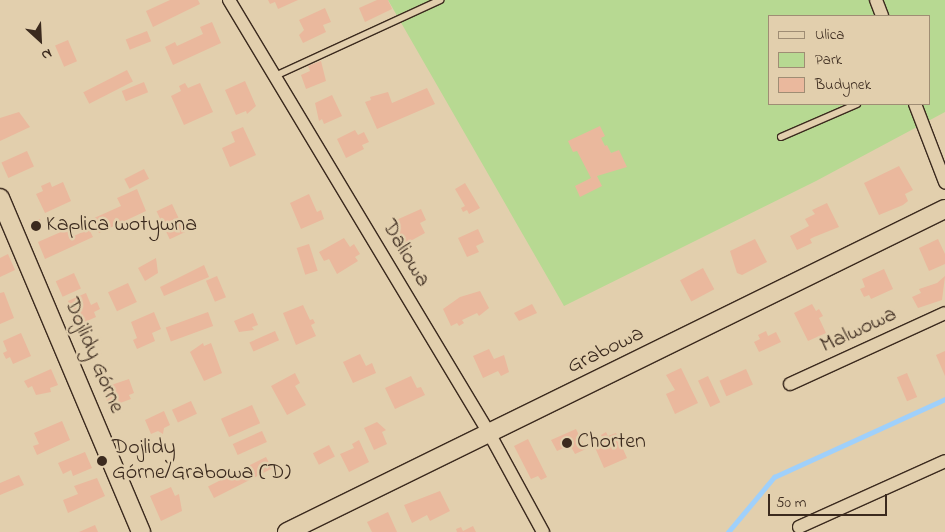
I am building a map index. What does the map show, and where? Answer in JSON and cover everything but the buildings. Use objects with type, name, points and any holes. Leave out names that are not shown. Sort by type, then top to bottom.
[{"type":"street","name":"Daliowa","points":[[229,0],[489,434],[543,532]]},
{"type":"street","points":[[876,0],[882,15]]},
{"type":"street","points":[[915,105],[945,182]]},
{"type":"street","name":"Dojlidy Górne","points":[[0,198],[141,532]]},
{"type":"street","name":"Grabowa","points":[[287,532],[945,209]]},
{"type":"street","name":"Malwowa","points":[[790,384],[945,313]]},
{"type":"street","points":[[799,527],[945,461]]},
{"type":"lane","points":[[275,76],[440,0]]},
{"type":"lane","points":[[781,137],[855,105]]},
{"type":"green space","points":[[388,0],[945,0],[945,112],[816,181],[564,306]]},
{"type":"waterway","points":[[728,532],[774,477],[945,399]]},
{"type":"place","name":"Kaplica wotywna","points":[[36,226]]},
{"type":"place","name":"Chorten","points":[[567,443]]},
{"type":"place","name":"Dojlidy Górne/Grabowa (D)","points":[[102,461]]}]
